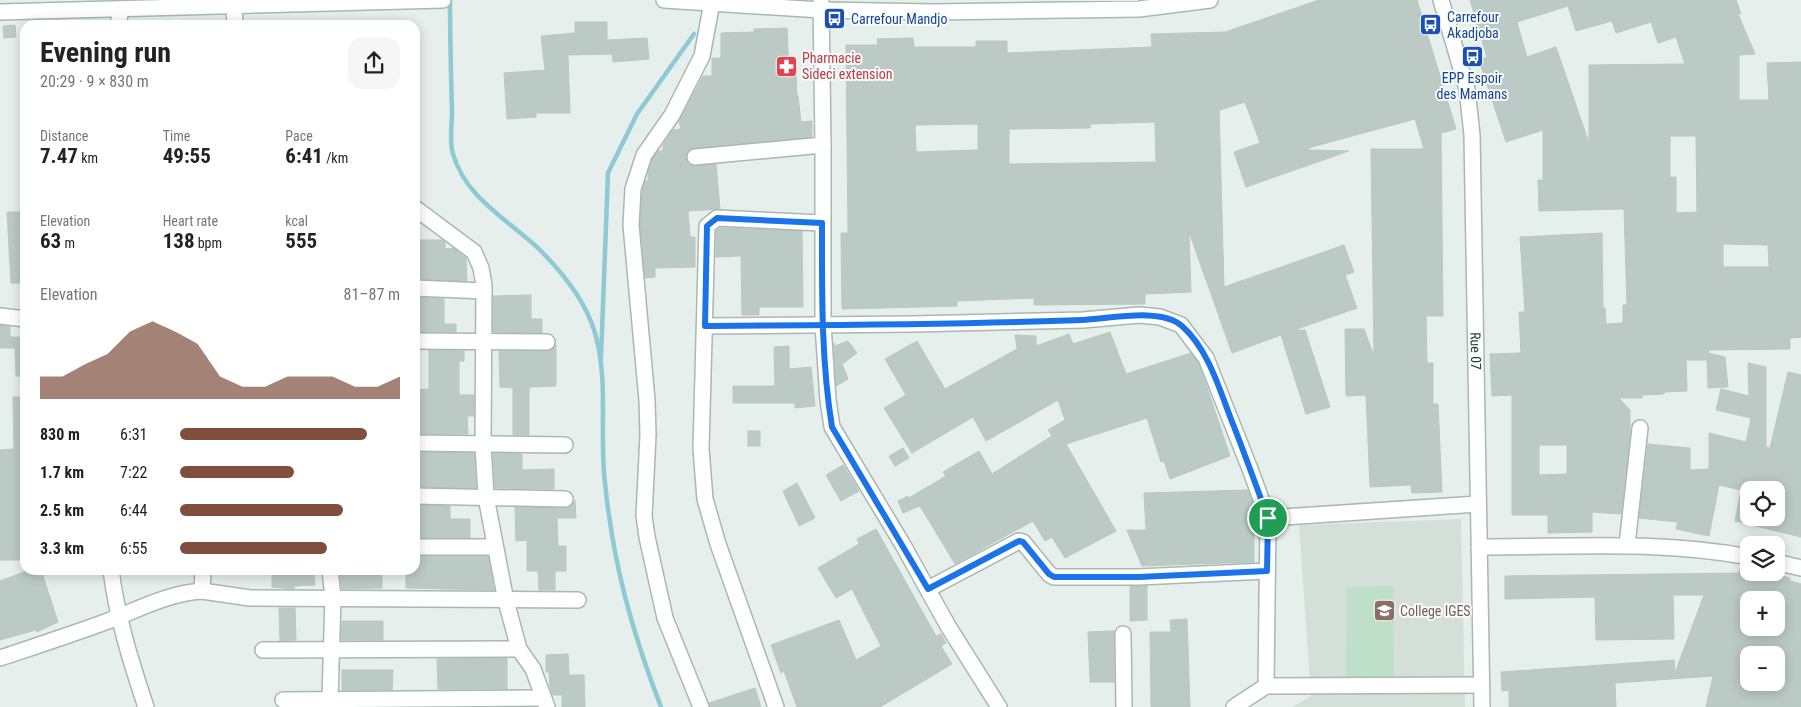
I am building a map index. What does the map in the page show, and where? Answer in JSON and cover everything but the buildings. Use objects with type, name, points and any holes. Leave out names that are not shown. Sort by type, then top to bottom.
[{"type":"street","points":[[0,12],[121,9],[159,4],[234,7],[443,0]]},
{"type":"street","points":[[664,0],[1090,10],[1154,8],[1210,0]]},
{"type":"street","name":"Rue 07","points":[[1442,0],[1467,89],[1472,135],[1482,707]]},
{"type":"street","points":[[702,707],[665,618],[647,538],[644,507],[648,435],[647,400],[631,225],[633,189],[644,155],[672,115],[702,56],[712,2]]},
{"type":"street","points":[[821,5],[824,145],[822,223],[823,325],[828,400],[832,427],[999,707]]},
{"type":"street","points":[[234,7],[235,20]]},
{"type":"street","points":[[119,20],[121,9]]},
{"type":"street","points":[[695,157],[824,145]]},
{"type":"street","points":[[283,700],[546,702],[533,669],[519,649],[506,601],[486,497],[484,291],[481,268],[474,252],[420,212]]},
{"type":"street","points":[[776,707],[718,544],[705,499],[701,450],[707,226],[717,218],[822,223]]},
{"type":"street","points":[[420,288],[484,291]]},
{"type":"street","points":[[0,316],[20,318]]},
{"type":"street","points":[[705,326],[1083,320],[1139,316],[1160,317],[1181,325],[1209,365],[1268,518],[1266,686]]},
{"type":"street","points":[[420,341],[547,342]]},
{"type":"street","points":[[1627,545],[1640,428]]},
{"type":"street","points":[[420,443],[565,444]]},
{"type":"street","points":[[420,496],[565,498]]},
{"type":"street","points":[[1268,518],[1478,504]]},
{"type":"street","points":[[928,589],[1019,541],[1023,542],[1049,574],[1054,577],[1139,577],[1267,571]]},
{"type":"street","points":[[1479,547],[1627,545],[1707,550],[1740,556]]},
{"type":"street","points":[[420,547],[495,547]]},
{"type":"street","points":[[1785,564],[1801,568]]},
{"type":"street","points":[[112,575],[128,656],[146,707]]},
{"type":"street","points":[[202,575],[202,591]]},
{"type":"street","points":[[330,700],[333,597],[331,575]]},
{"type":"street","points":[[0,658],[186,592],[202,591],[250,598],[333,597],[506,601],[578,600]]},
{"type":"street","points":[[1123,634],[1124,707]]},
{"type":"street","points":[[263,650],[519,649]]},
{"type":"street","points":[[1234,707],[1266,686],[1481,685]]},
{"type":"shaded area","name":"College IGES","points":[[1461,519],[1465,707],[1292,707],[1311,696],[1299,525]]},
{"type":"green space","points":[[1393,586],[1394,676],[1346,677],[1347,587]]},
{"type":"waterway","points":[[450,0],[451,144],[459,170],[478,196],[528,239],[557,268],[580,299],[595,333],[602,369],[603,464],[613,541],[625,597],[641,652],[661,707]]},
{"type":"waterway","points":[[601,358],[608,173],[637,114],[694,34]]},
{"type":"place","name":"Carrefour Mandjo","points":[[835,19]]},
{"type":"place","name":"Carrefour Akadjoba","points":[[1431,25]]},
{"type":"place","name":"EPP Espoir des Mamans","points":[[1472,56]]},
{"type":"place","name":"Pharmacie Sideci extension","points":[[786,66]]},
{"type":"place","name":"College IGES","points":[[1384,611]]},
{"type":"route","points":[[1268,518],[1206,358],[1181,325],[1160,317],[1139,316],[1083,320],[913,324],[867,325],[823,325],[705,326],[707,226],[717,218],[794,220],[822,223],[823,325],[828,400],[832,427],[928,589],[1013,542],[1019,541],[1023,542],[1049,574],[1054,577],[1139,577],[1267,571],[1268,518]]}]
